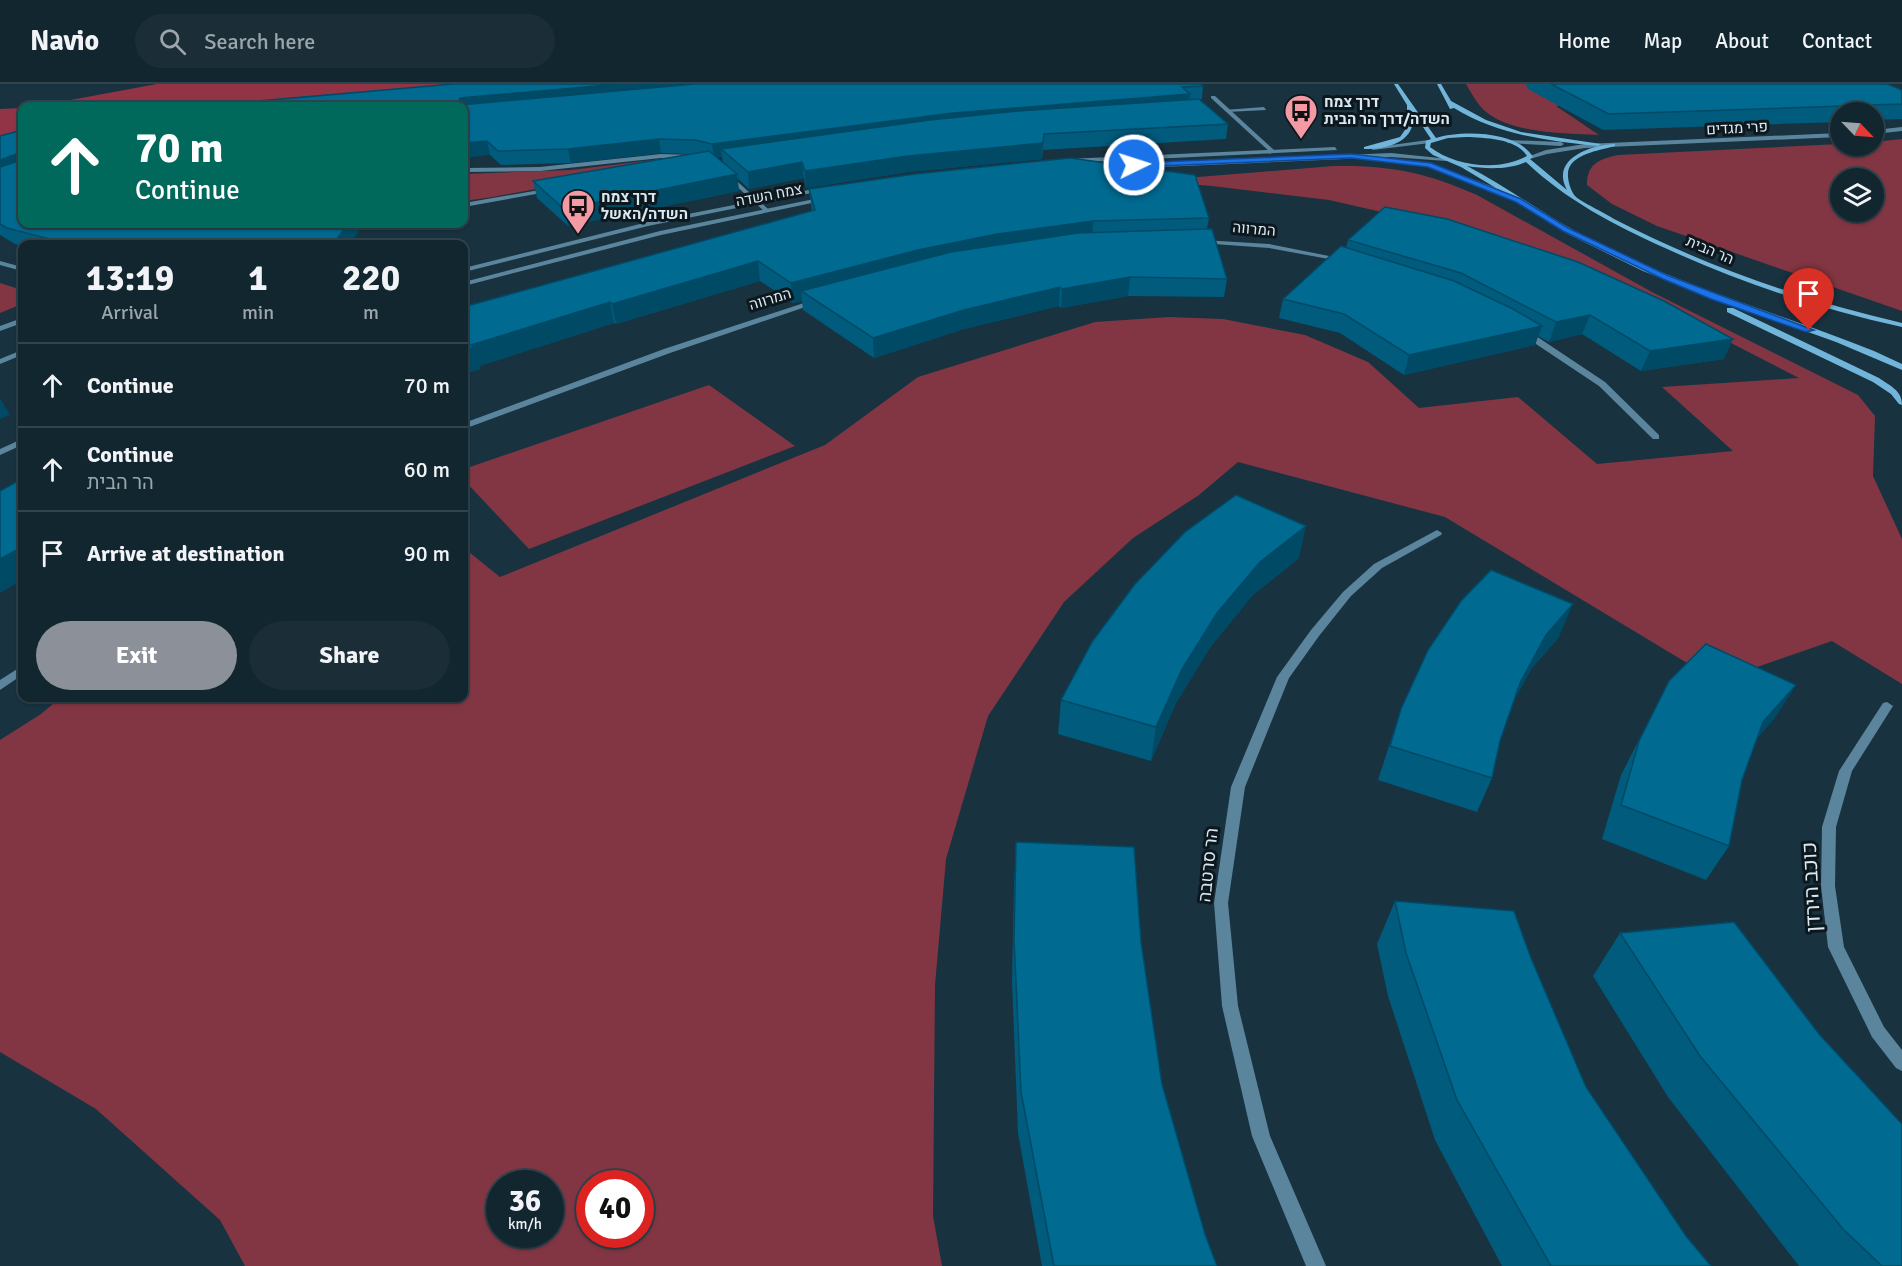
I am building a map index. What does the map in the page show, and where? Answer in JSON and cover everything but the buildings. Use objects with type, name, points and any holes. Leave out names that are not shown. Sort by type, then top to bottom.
[{"type":"main road","points":[[1396,84],[1409,106],[1425,124],[1431,141]]},
{"type":"main road","points":[[1439,84],[1449,102],[1464,120]]},
{"type":"main road","points":[[1449,102],[1479,121],[1505,130],[1535,137],[1598,144]]},
{"type":"main road","points":[[1366,148],[1395,141],[1409,133],[1413,123],[1409,106]]},
{"type":"main road","points":[[1474,127],[1500,139]]},
{"type":"main road","points":[[1500,139],[1466,135],[1448,136],[1431,141],[1427,147],[1482,175],[1552,222],[1859,372],[1893,392],[1902,402]]},
{"type":"main road","name":"הר הבית","points":[[1500,139],[1525,149],[1529,158],[1550,182],[1604,216],[1670,248],[1754,283],[1845,311],[1902,325]]},
{"type":"main road","points":[[1577,199],[1566,187],[1564,170],[1568,162],[1583,154],[1613,145]]},
{"type":"main road","points":[[1351,156],[1429,165],[1521,202]]},
{"type":"main road","points":[[1448,159],[1498,166],[1514,165],[1529,158]]},
{"type":"main road","points":[[1648,270],[1714,297],[1825,335],[1902,367]]},
{"type":"street","points":[[1213,97],[1272,151]]},
{"type":"street","points":[[1227,110],[1264,109]]},
{"type":"street","points":[[1884,131],[1902,129]]},
{"type":"street","name":"פרי מגדים","points":[[1529,158],[1546,152],[1572,148],[1830,135]]},
{"type":"street","points":[[1060,161],[1366,148],[1431,141]]},
{"type":"street","name":"פרי מגדים","points":[[1509,142],[1634,144]]},
{"type":"street","points":[[1079,169],[1351,156],[1391,155],[1448,159]]},
{"type":"street","points":[[468,170],[561,168],[660,156],[703,161],[692,165]]},
{"type":"street","points":[[720,169],[766,210]]},
{"type":"street","name":"צמח השדה","points":[[468,269],[625,229],[835,187]]},
{"type":"street","points":[[468,204],[560,189]]},
{"type":"street","name":"צמח השדה","points":[[468,283],[604,246],[766,210],[835,198]]},
{"type":"street","name":"המרווה","points":[[1194,241],[1290,249],[1357,263]]},
{"type":"street","points":[[0,263],[18,268]]},
{"type":"street","name":"המרווה","points":[[468,425],[689,343],[827,299]]},
{"type":"street","points":[[0,329],[18,322]]},
{"type":"street","points":[[1518,328],[1602,384],[1656,437]]},
{"type":"street","points":[[0,362],[18,354]]},
{"type":"street","points":[[0,452],[18,444]]},
{"type":"street","name":"הר סרטבה","points":[[1316,1266],[1261,1136],[1230,1006],[1221,903],[1236,798],[1258,735],[1283,677],[1315,633],[1347,594],[1378,567],[1437,533]]},
{"type":"street","points":[[0,686],[18,673]]},
{"type":"street","name":"כוכב הירדן","points":[[1887,706],[1846,771],[1829,827],[1828,886],[1836,947],[1878,1032],[1902,1063]]},
{"type":"shaded area","points":[[157,84],[500,84],[316,102],[60,102]]},
{"type":"shaded area","points":[[1466,84],[1542,84],[1661,102],[1556,106],[1599,135],[1555,133],[1524,128],[1496,119],[1485,111]]},
{"type":"shaded area","points":[[18,108],[18,137],[0,139],[0,109]]},
{"type":"shaded area","points":[[1902,139],[1902,311],[1657,226],[1612,204],[1587,185],[1589,172],[1595,164],[1605,158],[1618,155],[1830,144],[1830,156],[1884,156],[1884,141]]},
{"type":"shaded area","points":[[661,159],[689,160],[468,200],[468,174],[571,170]]},
{"type":"shaded area","points":[[1333,166],[1372,167],[1424,175],[1477,195],[1652,292],[1858,395],[1875,416],[1873,476],[1902,539],[1902,684],[1832,641],[1717,681],[1445,517],[1238,462],[1199,495],[1133,538],[1064,602],[988,716],[946,859],[935,985],[933,1216],[942,1266],[245,1266],[220,1220],[96,1109],[0,1052],[0,740],[41,714],[55,702],[468,702],[468,551],[500,577],[825,445],[918,377],[1095,322],[1169,317],[1223,319],[1305,335],[1368,362],[1419,408],[1518,397],[1597,464],[1733,451],[1662,387],[1799,378],[1671,312],[1430,223],[1329,200],[1149,181]]},
{"type":"shaded area","points":[[0,283],[18,289],[18,306],[0,313]]},
{"type":"shaded area","points":[[709,385],[795,446],[529,549],[468,484],[468,468]]},
{"type":"place","name":"דרך צמח השדה/דרך הר הבית","points":[[1301,140]]},
{"type":"place","name":"דרך צמח השדה/האשל","points":[[578,235]]},
{"type":"route","points":[[1134,165],[1351,156],[1429,165],[1448,170],[1519,200],[1566,230],[1666,278],[1809,330]]}]
